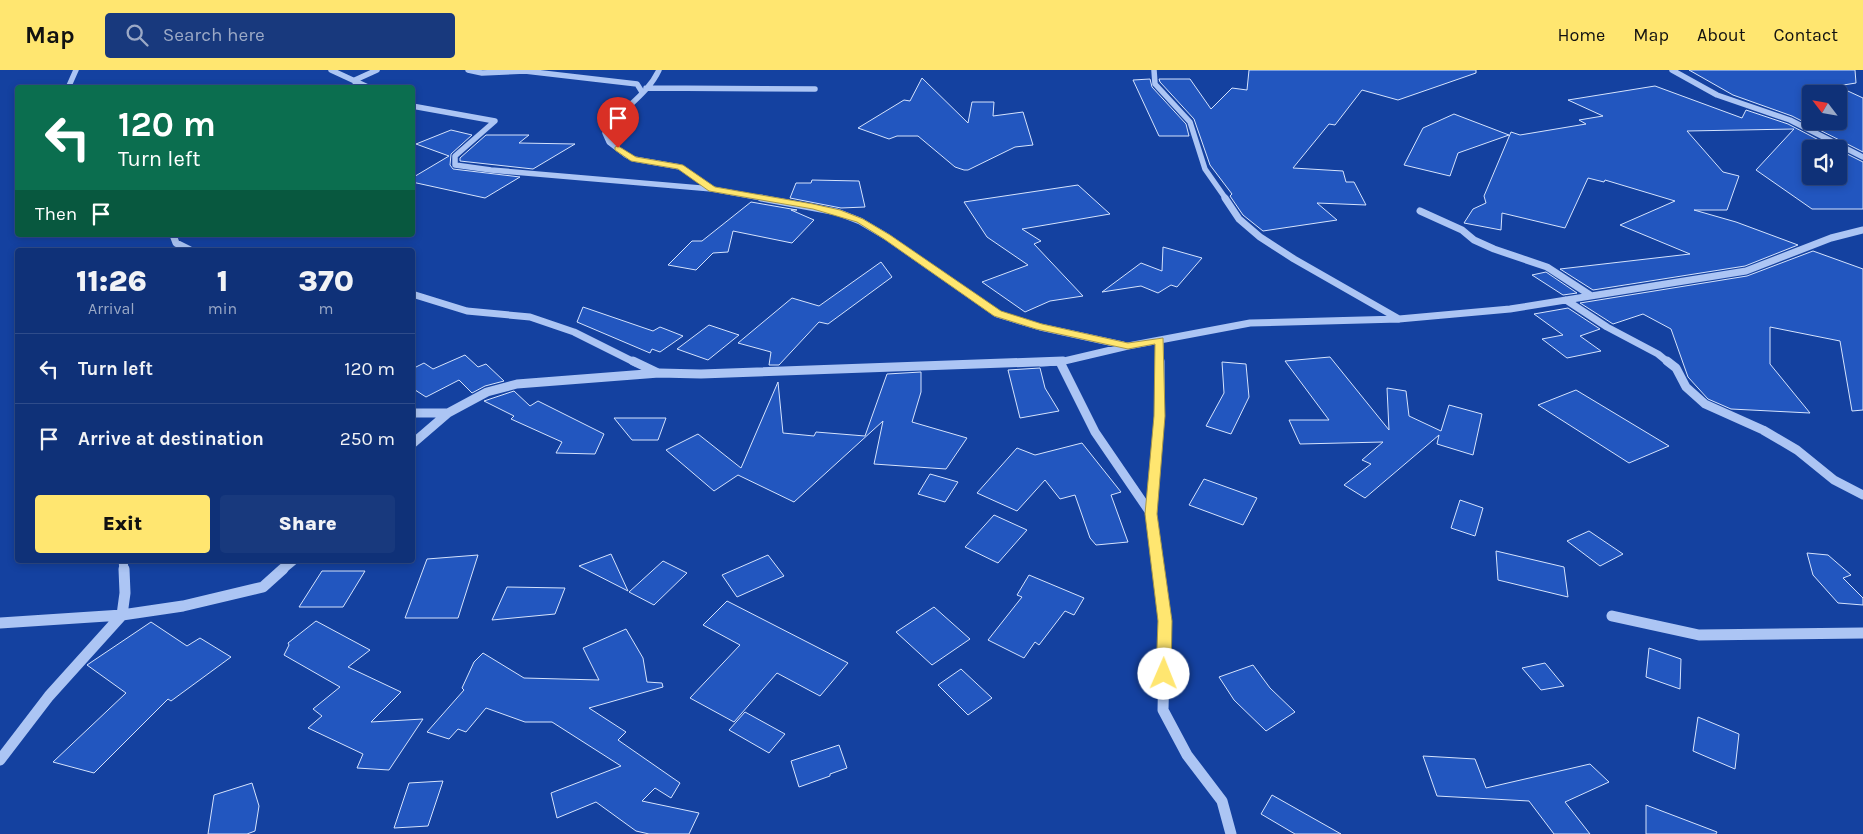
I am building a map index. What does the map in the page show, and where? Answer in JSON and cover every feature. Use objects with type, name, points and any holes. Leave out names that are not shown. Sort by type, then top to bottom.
[{"type":"street","points":[[69,85],[76,70]]},
{"type":"street","points":[[331,70],[363,85]]},
{"type":"street","points":[[356,82],[355,80],[376,70]]},
{"type":"street","points":[[468,70],[482,73],[525,71],[637,84],[644,90],[815,89]]},
{"type":"street","points":[[592,70],[590,76],[594,80]]},
{"type":"street","points":[[659,70],[644,90],[610,123],[605,133],[609,142],[634,159],[680,167],[712,189]]},
{"type":"street","points":[[1154,70],[1155,84],[1190,122],[1205,169],[1239,219],[1260,237],[1294,259],[1399,319]]},
{"type":"street","points":[[1672,70],[1717,95],[1790,120],[1863,157]]},
{"type":"street","points":[[343,76],[364,75]]},
{"type":"street","points":[[415,107],[495,121],[455,156],[455,164],[491,170],[712,189],[838,212],[860,220],[887,237],[997,314],[1040,327],[1128,346]]},
{"type":"street","points":[[1420,211],[1462,230],[1474,240],[1494,249],[1547,267],[1590,295]]},
{"type":"street","points":[[415,441],[448,413],[487,392],[517,384],[659,373],[701,374],[1060,362],[1128,346],[1250,324],[1399,319],[1510,309],[1746,271],[1831,238],[1863,230]]},
{"type":"street","points":[[174,237],[176,243],[186,248]]},
{"type":"street","points":[[415,295],[467,311],[530,317],[574,332],[593,343],[659,373]]},
{"type":"street","points":[[1566,300],[1607,327],[1658,354],[1676,368],[1686,387],[1705,404],[1762,430],[1797,450],[1834,480],[1863,495]]},
{"type":"street","points":[[1160,340],[1160,416],[1151,514],[1165,621],[1162,710],[1187,755],[1222,801],[1231,834]]},
{"type":"street","points":[[1060,362],[1095,432],[1151,514]]},
{"type":"street","points":[[415,413],[448,413]]},
{"type":"street","points":[[0,760],[49,696],[122,615],[125,593],[123,563]]},
{"type":"street","points":[[0,623],[122,615],[183,606],[264,587],[291,563]]},
{"type":"street","points":[[1612,616],[1699,635],[1863,633]]},
{"type":"building","points":[[1249,70],[1476,70],[1476,73],[1398,100],[1362,90],[1335,125],[1329,124],[1293,168],[1343,171],[1346,182],[1354,182],[1366,205],[1317,203],[1337,220],[1263,231],[1243,215],[1230,196],[1232,194],[1210,165],[1194,119],[1159,79],[1190,79],[1211,109],[1232,88],[1247,90]]},
{"type":"building","points":[[1689,70],[1855,70],[1856,83],[1843,85],[1802,85],[1802,121],[1733,95]]},
{"type":"building","points":[[922,78],[968,123],[972,102],[994,102],[993,116],[1023,112],[1033,145],[1015,147],[968,170],[964,170],[955,167],[918,136],[897,136],[889,139],[858,128],[904,100],[910,101]]},
{"type":"building","points":[[1150,79],[1152,87],[1186,124],[1189,136],[1159,136],[1133,80]]},
{"type":"building","points":[[1655,86],[1742,118],[1746,110],[1788,124],[1819,140],[1802,140],[1802,185],[1847,185],[1847,154],[1863,162],[1863,209],[1812,209],[1756,170],[1794,129],[1687,131],[1723,172],[1739,176],[1727,210],[1694,210],[1736,222],[1798,245],[1745,266],[1593,290],[1560,269],[1690,254],[1620,225],[1675,201],[1605,180],[1604,182],[1588,178],[1565,228],[1502,213],[1501,230],[1464,223],[1473,209],[1486,203],[1484,196],[1511,132],[1520,135],[1586,124],[1579,120],[1603,116],[1568,100]]},
{"type":"building","points":[[1848,91],[1863,98],[1863,152],[1847,144],[1847,140],[1839,140],[1820,130],[1848,130]]},
{"type":"building","points":[[1454,114],[1509,135],[1458,153],[1450,176],[1404,165],[1423,128]]},
{"type":"building","points":[[451,130],[472,135],[451,154],[450,165],[453,169],[520,177],[485,198],[415,183],[415,176],[449,156],[416,144]]},
{"type":"building","points":[[486,135],[529,135],[519,143],[575,144],[533,169],[460,161],[460,158]]},
{"type":"building","points":[[812,180],[859,181],[865,207],[841,208],[790,198],[796,183],[811,183]]},
{"type":"building","points":[[1078,185],[1110,214],[1022,229],[1041,241],[1034,244],[1083,296],[1050,301],[1025,312],[982,282],[1028,265],[987,237],[964,202]]},
{"type":"building","points":[[751,202],[797,210],[791,210],[814,220],[792,243],[733,231],[728,252],[713,253],[696,270],[668,265],[692,241],[702,241]]},
{"type":"building","points":[[1163,247],[1202,258],[1177,287],[1171,285],[1158,293],[1141,286],[1102,292],[1141,263],[1162,271]]},
{"type":"building","points":[[1813,251],[1863,269],[1863,410],[1852,411],[1840,341],[1770,327],[1770,364],[1810,413],[1731,409],[1708,399],[1688,377],[1671,329],[1643,314],[1613,324],[1580,303],[1747,276]]},
{"type":"building","points":[[881,262],[892,277],[828,324],[819,322],[779,365],[769,365],[771,352],[738,343],[792,298],[819,306]]},
{"type":"building","points":[[1546,272],[1577,293],[1563,295],[1532,275]]},
{"type":"building","points":[[583,307],[653,331],[660,327],[683,336],[660,352],[652,349],[650,353],[577,322]]},
{"type":"building","points":[[1568,308],[1600,329],[1580,336],[1601,351],[1567,358],[1542,339],[1563,335],[1534,314]]},
{"type":"building","points":[[709,325],[739,335],[708,360],[677,349]]},
{"type":"building","points":[[465,355],[478,367],[486,364],[504,381],[485,386],[472,393],[459,380],[426,397],[415,390],[415,368],[424,363],[433,369]]},
{"type":"building","points":[[1330,357],[1389,430],[1387,388],[1406,391],[1409,416],[1441,431],[1449,405],[1482,414],[1473,455],[1437,444],[1439,435],[1365,498],[1344,485],[1371,464],[1362,460],[1383,442],[1300,444],[1289,420],[1329,420],[1285,361]]},
{"type":"building","points":[[1222,362],[1246,364],[1249,397],[1231,434],[1206,426],[1224,393]]},
{"type":"building","points":[[1040,368],[1045,388],[1059,411],[1020,418],[1008,370]]},
{"type":"building","points":[[921,372],[921,392],[912,422],[967,438],[946,469],[874,464],[883,421],[794,502],[738,475],[714,491],[666,450],[698,434],[741,468],[778,382],[783,433],[814,436],[816,432],[865,436],[887,374]]},
{"type":"building","points":[[1576,390],[1669,446],[1629,463],[1538,405]]},
{"type":"building","points":[[514,391],[530,406],[538,401],[604,434],[595,454],[556,453],[562,442],[511,419],[514,416],[484,401]]},
{"type":"building","points":[[614,418],[666,418],[658,440],[632,440]]},
{"type":"building","points":[[1082,443],[1121,492],[1111,495],[1128,542],[1096,545],[1090,538],[1075,495],[1060,499],[1045,480],[1017,511],[977,493],[1017,448],[1035,455]]},
{"type":"building","points":[[930,474],[958,482],[945,502],[918,494]]},
{"type":"building","points":[[1204,479],[1257,498],[1243,525],[1189,505]]},
{"type":"building","points":[[1460,500],[1483,508],[1475,536],[1451,528]]},
{"type":"building","points":[[994,515],[1027,530],[998,563],[965,547]]},
{"type":"building","points":[[1589,531],[1623,554],[1600,566],[1567,541]]},
{"type":"building","points":[[1496,551],[1564,567],[1568,597],[1498,580]]},
{"type":"building","points":[[1807,553],[1828,555],[1851,575],[1843,578],[1863,598],[1863,605],[1838,603],[1813,575]]},
{"type":"building","points":[[611,554],[628,591],[579,566]]},
{"type":"building","points":[[478,555],[458,618],[405,618],[427,559]]},
{"type":"building","points":[[768,555],[784,576],[737,597],[722,575]]},
{"type":"building","points":[[663,561],[687,573],[654,605],[629,592]]},
{"type":"building","points":[[322,571],[365,571],[343,607],[299,607]]},
{"type":"building","points":[[1029,575],[1084,598],[1074,615],[1065,611],[1039,645],[1035,642],[1024,658],[988,640],[1022,597],[1017,595]]},
{"type":"building","points":[[507,587],[565,588],[555,614],[492,620]]},
{"type":"building","points":[[727,601],[848,663],[820,696],[777,673],[734,722],[690,698],[740,645],[703,625]]},
{"type":"building","points":[[934,607],[970,639],[932,665],[896,632]]},
{"type":"building","points":[[316,621],[370,650],[348,667],[401,692],[371,722],[423,719],[389,770],[357,768],[363,754],[308,728],[322,716],[313,709],[340,687],[284,655],[289,645],[288,643]]},
{"type":"building","points":[[151,622],[187,646],[200,638],[231,657],[171,701],[168,699],[94,773],[53,762],[126,693],[87,665]]},
{"type":"building","points":[[626,629],[643,658],[647,682],[662,683],[663,687],[589,708],[626,732],[618,740],[680,783],[671,798],[655,788],[642,801],[699,813],[689,834],[649,834],[636,831],[596,802],[557,818],[551,793],[621,766],[552,722],[525,722],[486,708],[466,732],[458,729],[449,739],[427,732],[464,690],[462,688],[474,662],[483,653],[524,678],[599,680],[583,648]]},
{"type":"building","points":[[1649,648],[1681,659],[1680,689],[1646,677]]},
{"type":"building","points":[[1545,663],[1564,686],[1541,690],[1522,668]]},
{"type":"building","points":[[1253,665],[1270,688],[1295,712],[1266,731],[1234,700],[1219,677]]},
{"type":"building","points":[[961,669],[992,698],[968,715],[938,685]]},
{"type":"building","points":[[745,712],[785,734],[769,753],[729,730]]},
{"type":"building","points":[[1698,717],[1739,734],[1735,769],[1693,751]]},
{"type":"building","points":[[839,745],[847,768],[799,787],[791,761]]},
{"type":"building","points":[[1423,756],[1475,759],[1486,788],[1590,764],[1609,782],[1565,802],[1590,834],[1554,834],[1529,801],[1437,796]]},
{"type":"building","points":[[443,781],[428,826],[394,828],[409,783]]},
{"type":"building","points":[[252,783],[259,806],[255,831],[247,834],[208,834],[214,795]]},
{"type":"building","points":[[1272,795],[1341,834],[1295,834],[1261,814]]},
{"type":"building","points":[[1646,805],[1717,832],[1716,834],[1646,834]]},
{"type":"route","points":[[618,148],[634,159],[680,167],[712,189],[813,206],[860,220],[997,314],[1040,327],[1128,346],[1160,340],[1160,416],[1151,514],[1165,621],[1164,674]]}]
